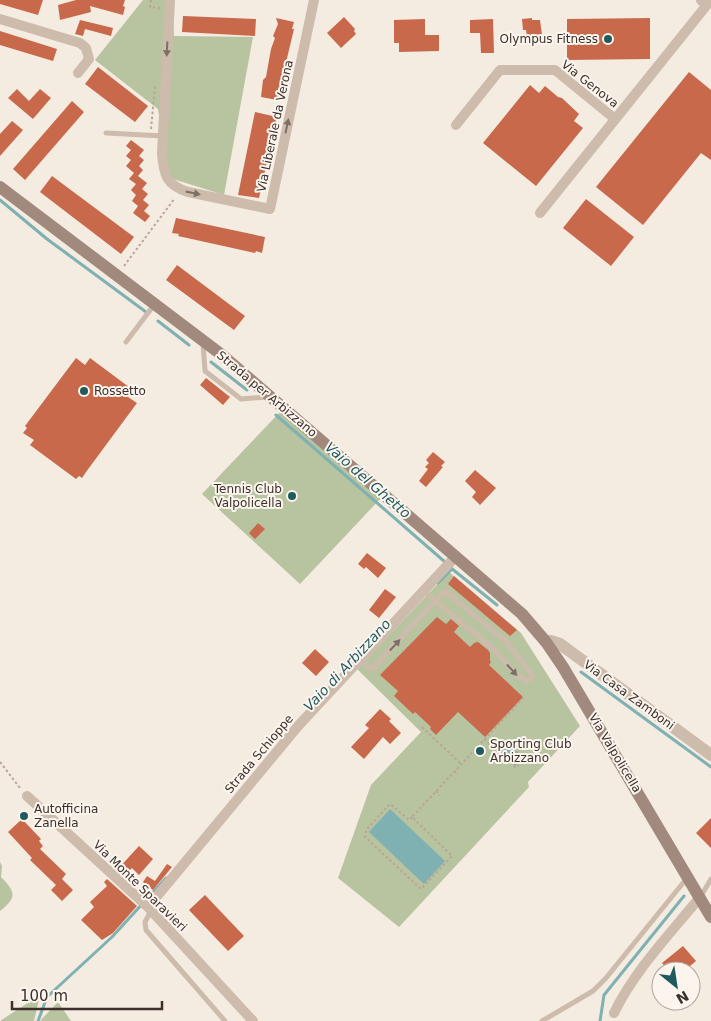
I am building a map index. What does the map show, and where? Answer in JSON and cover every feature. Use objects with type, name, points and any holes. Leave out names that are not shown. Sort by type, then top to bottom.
[{"type":"main road","name":"Strada per Arbizzano","points":[[0,187],[222,355],[522,614]]},
{"type":"main road","name":"Via Valpolicella","points":[[522,614],[546,642],[563,667],[711,917]]},
{"type":"street","points":[[170,0],[163,170],[168,182],[180,190]]},
{"type":"street","name":"Via Liberale da Verona","points":[[180,190],[270,209],[314,0]]},
{"type":"street","name":"Via Genova","points":[[540,213],[707,1]]},
{"type":"street","points":[[0,19],[80,43],[86,48],[88,60],[78,73]]},
{"type":"street","name":"Via Genova","points":[[456,125],[500,70],[555,70],[615,119]]},
{"type":"street","name":"Strada Schioppe","points":[[150,909],[299,725],[456,556]]},
{"type":"street","name":"Via Casa Zamboni","points":[[546,642],[551,641],[560,644],[711,755]]},
{"type":"street","name":"Via Monte Sparavieri","points":[[26,796],[150,909],[253,1021]]},
{"type":"street","points":[[614,1013],[622,997],[644,967],[700,898]]},
{"type":"lane","points":[[106,133],[163,136]]},
{"type":"lane","points":[[126,342],[154,304]]},
{"type":"lane","points":[[202,340],[205,371],[241,398],[271,397]]},
{"type":"lane","points":[[359,660],[369,668],[374,668],[434,600],[445,591],[506,641],[533,676],[527,681],[518,676],[491,647],[434,600],[424,591]]},
{"type":"lane","points":[[542,1021],[593,991],[606,978],[688,878]]},
{"type":"lane","points":[[700,898],[711,879]]},
{"type":"lane","points":[[150,909],[145,922],[146,930],[225,1021]]},
{"type":"path","points":[[151,0],[150,7],[162,8]]},
{"type":"path","points":[[150,136],[154,87]]},
{"type":"path","points":[[116,276],[180,190]]},
{"type":"path","points":[[412,817],[452,856],[421,889],[365,837],[366,830],[390,804],[409,820],[524,698]]},
{"type":"path","points":[[422,727],[461,764]]},
{"type":"path","points":[[431,736],[434,733]]},
{"type":"path","points":[[484,739],[499,753],[516,768],[525,759],[507,743],[499,753]]},
{"type":"path","points":[[474,750],[478,753]]},
{"type":"path","points":[[0,762],[26,796]]},
{"type":"path","points":[[454,771],[458,775]]},
{"type":"path","points":[[436,791],[440,795]]},
{"type":"green space","points":[[143,0],[172,0],[174,36],[253,37],[224,195],[170,178],[158,109],[95,60]]},
{"type":"green space","name":"Tennis Club Valpolicella","points":[[280,412],[381,498],[300,584],[202,494]]},
{"type":"green space","name":"Sporting Club Arbizzano","points":[[449,572],[521,633],[580,726],[528,782],[529,787],[399,927],[338,878],[371,785],[421,732],[357,669]]},
{"type":"green space","points":[[0,862],[2,866],[1,877],[12,891],[12,899],[0,911]]},
{"type":"green space","points":[[40,995],[34,1021],[0,1021]]},
{"type":"green space","points":[[58,1002],[71,1021],[40,1021]]},
{"type":"water","points":[[508,744],[523,758],[515,766],[501,752]]},
{"type":"water","points":[[390,809],[445,861],[424,884],[369,832]]},
{"type":"building","points":[[0,0],[43,0],[38,15],[0,4]]},
{"type":"building","points":[[76,0],[125,0],[123,6],[125,7],[123,15],[90,6],[91,12],[60,20],[58,5]]},
{"type":"building","points":[[183,16],[256,19],[255,36],[182,32]]},
{"type":"building","points":[[344,17],[355,29],[356,34],[341,48],[327,33]]},
{"type":"building","points":[[276,18],[294,22],[277,100],[261,97],[263,80],[266,77],[275,38],[273,36],[278,24]]},
{"type":"building","points":[[532,18],[532,20],[540,20],[542,35],[527,36],[526,30],[523,30],[522,19]]},
{"type":"building","name":"Olympus Fitness","points":[[650,18],[650,59],[567,60],[567,19]]},
{"type":"building","points":[[425,19],[425,35],[439,35],[439,51],[399,52],[399,43],[394,43],[394,20]]},
{"type":"building","points":[[493,19],[494,53],[481,53],[480,33],[470,33],[470,20]]},
{"type":"building","points":[[80,20],[113,28],[111,36],[85,29],[83,36],[75,34]]},
{"type":"building","points":[[0,31],[57,49],[53,61],[0,45]]},
{"type":"building","points":[[98,67],[148,106],[135,122],[85,84]]},
{"type":"building","points":[[689,72],[711,90],[711,160],[701,153],[643,225],[596,187]]},
{"type":"building","points":[[530,85],[539,93],[545,86],[562,98],[579,114],[574,121],[583,128],[536,186],[483,143]]},
{"type":"building","points":[[17,89],[29,101],[40,89],[51,98],[33,119],[8,98]]},
{"type":"building","points":[[72,101],[84,112],[25,180],[13,169]]},
{"type":"building","points":[[255,112],[277,117],[259,198],[238,195]]},
{"type":"building","points":[[12,121],[23,130],[0,156],[0,134]]},
{"type":"building","points":[[131,140],[144,150],[139,156],[144,160],[139,166],[143,170],[138,176],[147,183],[142,189],[148,194],[143,200],[149,205],[144,211],[150,216],[145,222],[133,213],[138,206],[132,201],[136,195],[131,190],[136,184],[129,179],[134,173],[126,166],[131,160],[126,156],[131,150],[126,146]]},
{"type":"building","points":[[52,176],[134,237],[121,254],[40,192]]},
{"type":"building","points":[[586,199],[634,237],[611,266],[563,228]]},
{"type":"building","points":[[176,218],[265,237],[262,253],[178,236],[179,234],[172,233]]},
{"type":"building","points":[[177,265],[245,316],[234,330],[166,280]]},
{"type":"building","points":[[76,358],[85,365],[90,358],[133,390],[128,397],[137,403],[82,478],[79,476],[76,479],[30,445],[34,440],[23,433],[27,428],[25,426]]},
{"type":"building","points":[[206,378],[230,397],[223,405],[200,385]]},
{"type":"building","points":[[433,452],[445,462],[426,487],[419,481],[428,469],[425,467],[429,463],[426,460]]},
{"type":"building","points":[[475,470],[496,488],[480,505],[472,497],[476,492],[465,481]]},
{"type":"building","points":[[258,523],[265,529],[255,539],[249,533]]},
{"type":"building","points":[[367,553],[386,568],[378,578],[366,567],[364,569],[358,564]]},
{"type":"building","points":[[454,576],[517,630],[510,636],[448,584]]},
{"type":"building","points":[[385,589],[396,597],[379,618],[369,610]]},
{"type":"building","points":[[437,617],[446,624],[451,619],[459,626],[454,632],[470,647],[478,642],[488,650],[491,662],[489,665],[523,697],[485,737],[458,712],[436,735],[430,729],[431,727],[415,712],[413,714],[394,696],[398,691],[380,675]]},
{"type":"building","points":[[315,649],[329,662],[316,676],[302,663]]},
{"type":"building","points":[[380,709],[391,719],[389,721],[401,733],[390,744],[383,737],[364,759],[351,747],[369,728],[365,725]]},
{"type":"building","points":[[711,818],[711,848],[696,833]]},
{"type":"building","points":[[22,819],[41,839],[39,841],[43,846],[40,849],[66,874],[62,879],[73,890],[62,901],[51,890],[56,885],[30,860],[32,858],[8,832]]},
{"type":"building","points":[[139,846],[153,859],[139,875],[132,868],[124,876],[117,870]]},
{"type":"building","points":[[167,864],[172,867],[153,890],[143,882],[147,876],[155,881]]},
{"type":"building","points":[[107,879],[137,906],[113,933],[102,940],[81,920],[94,907],[90,902],[107,886],[104,882]]},
{"type":"building","points":[[205,895],[244,936],[228,951],[189,910]]},
{"type":"building","points":[[683,946],[696,961],[664,961]]},
{"type":"waterway","name":"Vaio del Ghetto","points":[[0,200],[47,239],[146,312]]},
{"type":"waterway","name":"Vaio del Ghetto","points":[[158,321],[189,345]]},
{"type":"waterway","name":"Vaio del Ghetto","points":[[211,362],[247,390]]},
{"type":"waterway","name":"Vaio del Ghetto","points":[[276,415],[445,562]]},
{"type":"waterway","name":"Vaio del Ghetto","points":[[451,568],[497,605]]},
{"type":"waterway","name":"Vaio di Arbizzano","points":[[438,583],[452,569]]},
{"type":"waterway","name":"Vaio del Ghetto","points":[[581,672],[711,767]]},
{"type":"waterway","name":"Vaio di Arbizzano","points":[[38,1021],[47,997],[112,937],[166,878]]},
{"type":"waterway","points":[[600,1021],[604,995],[684,896]]},
{"type":"place","name":"Olympus Fitness","points":[[608,39]]},
{"type":"place","name":"Rossetto","points":[[84,391]]},
{"type":"place","name":"Tennis Club Valpolicella","points":[[292,496]]},
{"type":"place","name":"Sporting Club Arbizzano","points":[[480,751]]},
{"type":"place","name":"Autofficina Zanella","points":[[24,816]]}]
